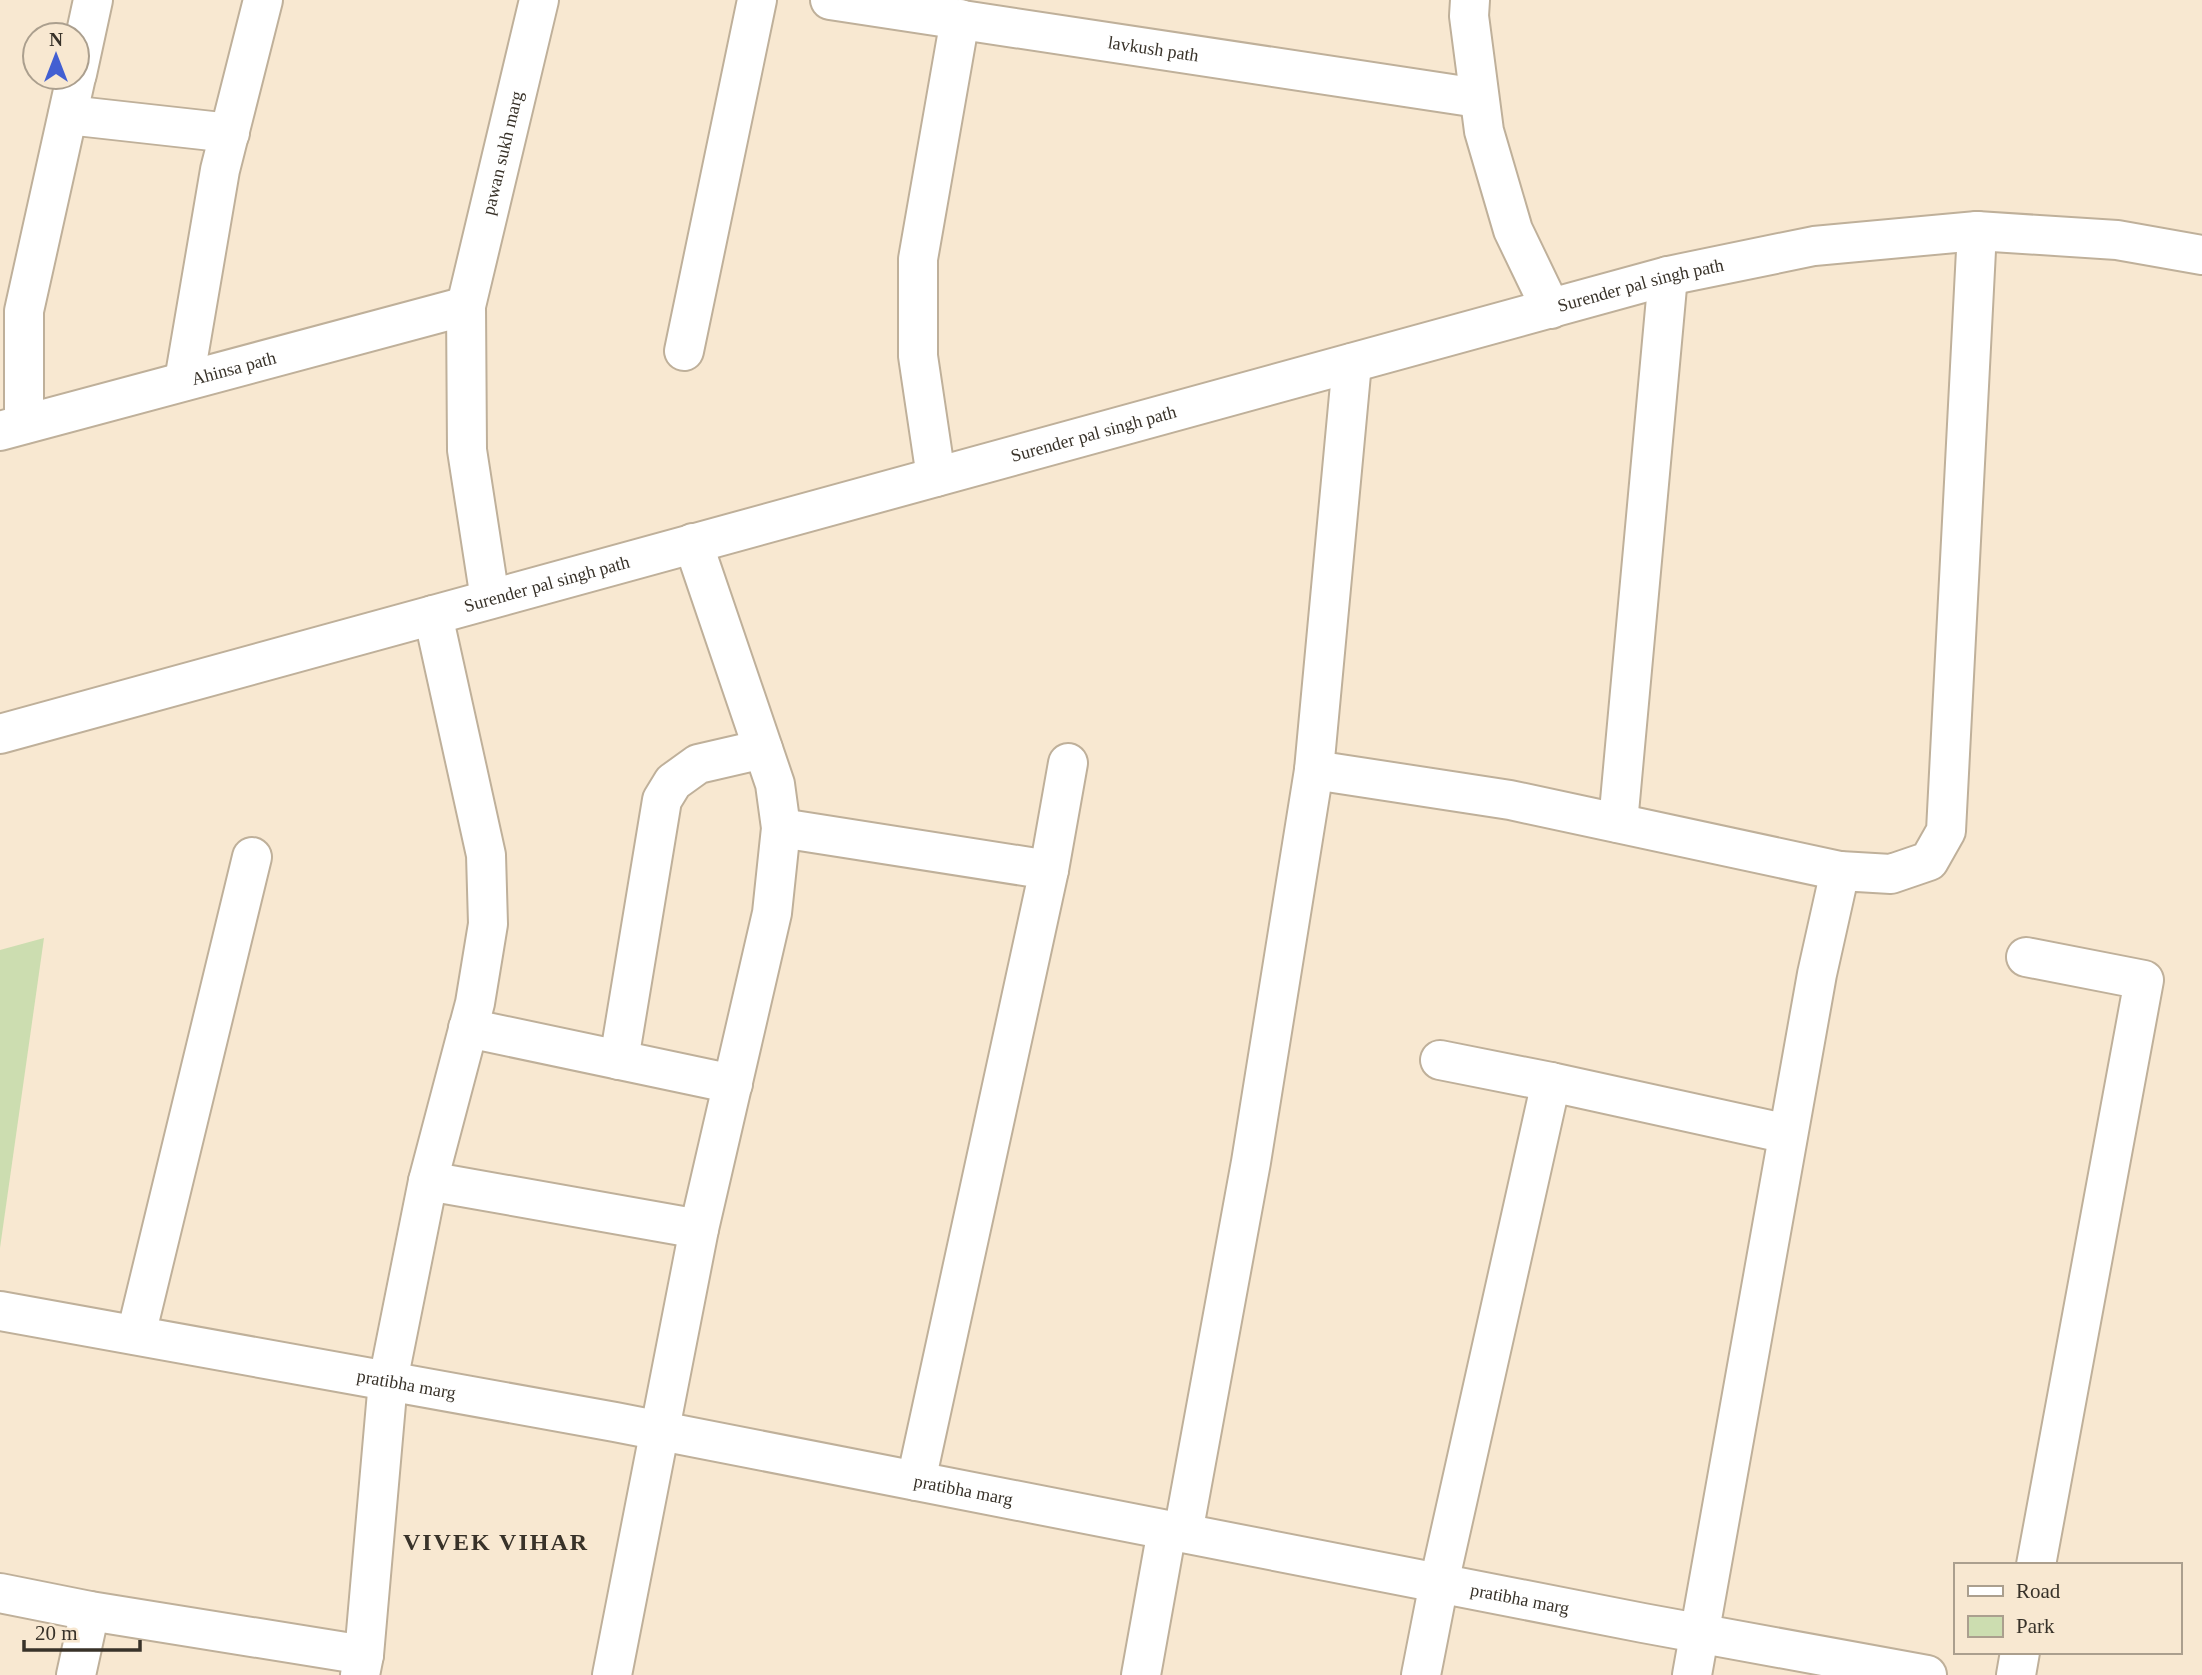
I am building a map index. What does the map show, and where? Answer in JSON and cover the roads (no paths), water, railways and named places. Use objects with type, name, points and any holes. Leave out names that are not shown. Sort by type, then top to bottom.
[{"type":"street","points":[[89,21],[93,0]]},
{"type":"street","points":[[184,381],[220,170],[263,0]]},
{"type":"street","name":"pawan sukh marg","points":[[489,599],[467,450],[466,306],[539,0]]},
{"type":"street","points":[[684,351],[757,0]]},
{"type":"street","name":"lavkush path","points":[[830,0],[1478,98]]},
{"type":"street","points":[[1470,0],[1469,16],[1484,131],[1513,230],[1551,309]]},
{"type":"street","points":[[936,477],[918,356],[918,259],[960,19]]},
{"type":"street","points":[[12,428],[24,311],[73,91]]},
{"type":"street","points":[[68,115],[230,133]]},
{"type":"street","points":[[1314,770],[1510,800],[1840,872],[1891,874],[1929,861],[1946,831],[1977,232]]},
{"type":"street","name":"Surender pal singh path","points":[[0,734],[1668,276],[1814,246],[1977,232],[2117,240],[2202,255]]},
{"type":"street","points":[[1618,823],[1668,276]]},
{"type":"street","name":"Ahinsa path","points":[[12,428],[466,306]]},
{"type":"street","points":[[1141,1675],[1175,1531],[1251,1162],[1314,770],[1352,363]]},
{"type":"street","points":[[612,1675],[699,1229],[772,913],[781,828],[775,784],[694,544]]},
{"type":"street","points":[[0,1593],[362,1665],[388,1381],[428,1181],[475,1003],[488,924],[486,855],[433,615]]},
{"type":"street","points":[[619,1060],[662,800],[673,782],[698,765],[763,749]]},
{"type":"street","points":[[916,1481],[1049,870],[1068,763]]},
{"type":"street","points":[[781,828],[1049,870]]},
{"type":"street","points":[[136,1335],[252,857]]},
{"type":"street","points":[[1692,1675],[1817,974],[1840,872]]},
{"type":"street","points":[[2026,957],[2144,980],[2036,1563]]},
{"type":"street","points":[[468,1028],[733,1084]]},
{"type":"street","points":[[1440,1060],[1788,1134]]},
{"type":"street","points":[[1421,1675],[1438,1583],[1550,1082]]},
{"type":"street","points":[[428,1181],[699,1229]]},
{"type":"street","name":"pratibha marg","points":[[0,1311],[658,1430],[1438,1583],[1927,1675]]},
{"type":"street","points":[[76,1675],[90,1611]]},
{"type":"street","points":[[2016,1675],[2020,1654]]},
{"type":"district","name":"VIVEK VIHAR","points":[[496,1542]]}]
